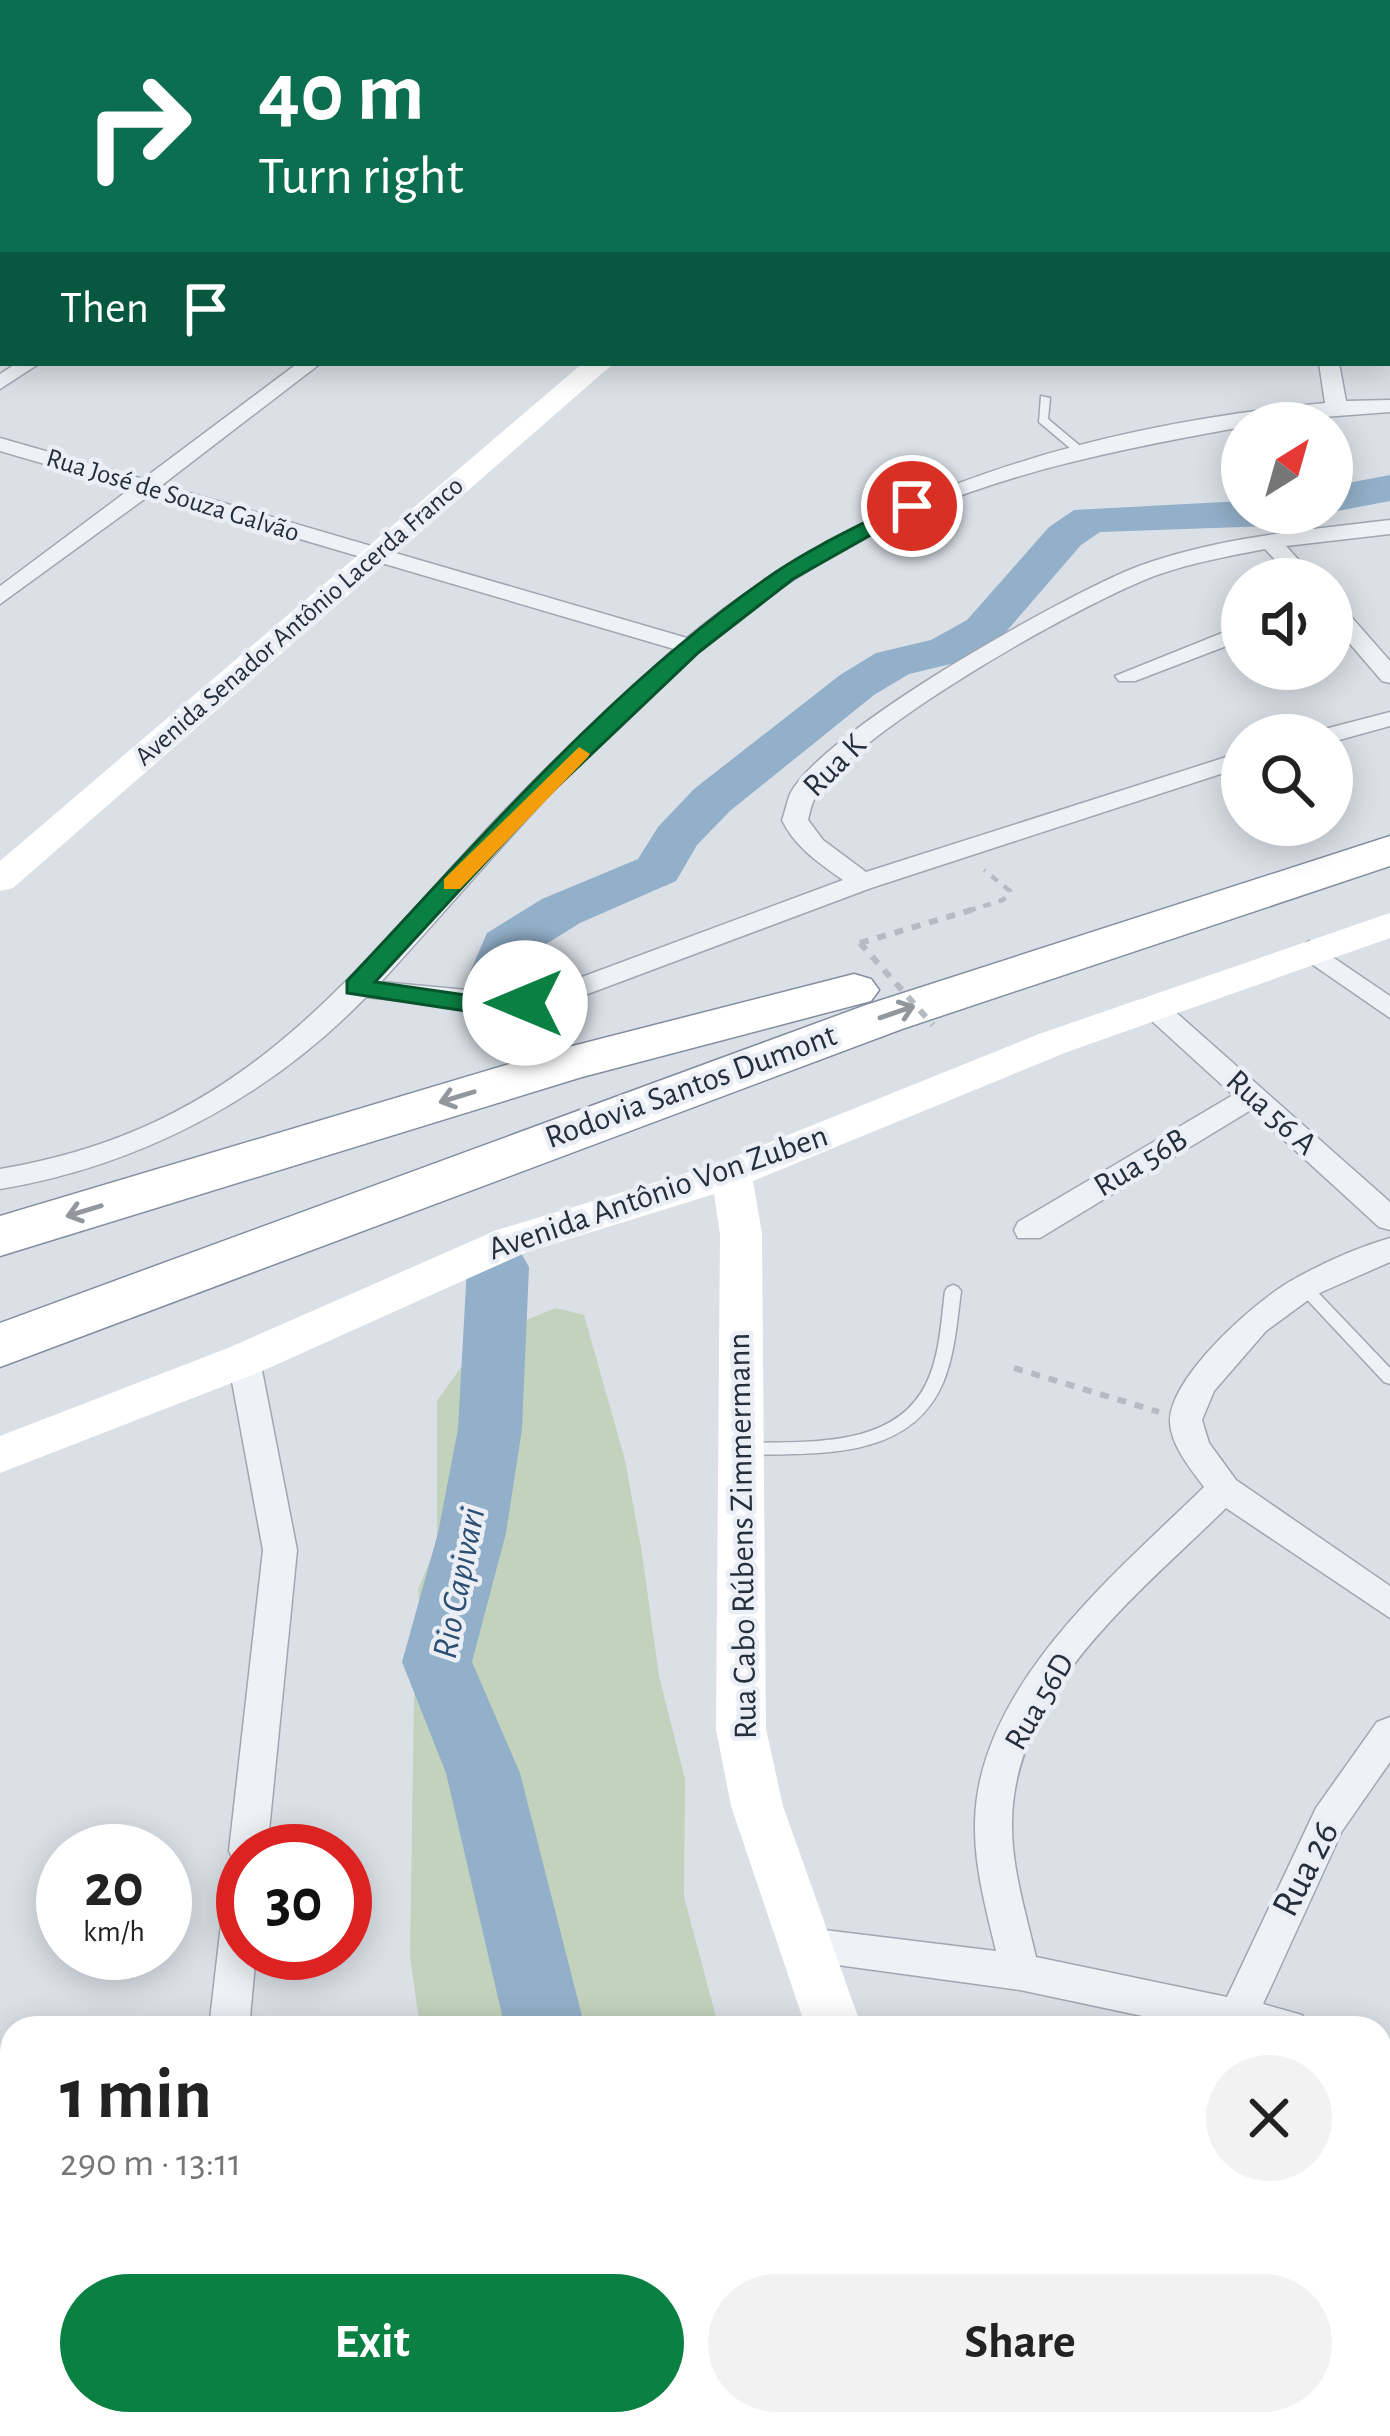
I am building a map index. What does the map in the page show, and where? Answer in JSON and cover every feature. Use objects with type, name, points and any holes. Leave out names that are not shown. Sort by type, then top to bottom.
[{"type":"highway","name":"Rodovia Santos Dumont","points":[[0,1307],[857,967],[1390,817]]},
{"type":"highway","name":"Rodovia Santos Dumont","points":[[0,1346],[422,1185],[884,1017],[1390,850]]},
{"type":"highway","points":[[0,1236],[572,1063],[857,967]]},
{"type":"highway","points":[[0,1380],[209,1292],[422,1185]]},
{"type":"street","points":[[0,383],[26,366]]},
{"type":"street","points":[[0,597],[307,366]]},
{"type":"street","name":"Avenida Senador Antônio Lacerda Franco","points":[[0,880],[596,366]]},
{"type":"street","points":[[1329,366],[1335,402]]},
{"type":"street","points":[[1353,405],[1390,406]]},
{"type":"street","points":[[0,1179],[79,1160],[195,1115],[267,1071],[356,987],[532,799],[691,647],[786,574],[856,533],[976,482],[1081,452],[1221,426]]},
{"type":"street","name":"Rua José de Souza Galvão","points":[[0,443],[691,647]]},
{"type":"street","name":"Rua K","points":[[862,881],[803,833],[794,819],[795,807],[809,786],[889,715],[1090,597],[1142,572],[1270,542],[1390,527]]},
{"type":"street","points":[[1270,542],[1285,558]]},
{"type":"street","points":[[1353,633],[1390,676]]},
{"type":"street","points":[[1127,676],[1221,640]]},
{"type":"street","points":[[1353,729],[1390,719]]},
{"type":"street","points":[[356,987],[479,1005],[525,1003],[568,992],[862,881],[1221,767]]},
{"type":"street","name":"Avenida Antônio Von Zuben","points":[[0,1455],[244,1360],[512,1241],[731,1174],[1151,1006],[1390,925]]},
{"type":"street","points":[[1309,950],[1390,1009]]},
{"type":"street","name":"Rua 56 A","points":[[1151,1006],[1390,1219]]},
{"type":"street","name":"Rua 56B","points":[[1029,1230],[1253,1096]]},
{"type":"street","name":"Rua Cabo Rúbens Zimmermann","points":[[731,1174],[741,1234],[737,1450],[741,1730],[757,1806],[830,2016]]},
{"type":"street","points":[[1390,1249],[1304,1287],[1255,1323],[1219,1359],[1186,1420],[1194,1447],[1224,1490],[1390,1604]]},
{"type":"street","points":[[244,1360],[280,1550],[251,1824]]},
{"type":"street","name":"Rua 56D","points":[[1020,1972],[999,1870],[994,1804],[1012,1737],[1059,1660],[1224,1490]]},
{"type":"street","name":"Rua 26","points":[[1239,2014],[1288,1898],[1329,1820],[1390,1733]]},
{"type":"street","points":[[808,1946],[1020,1972],[1246,2016]]},
{"type":"street","points":[[230,2016],[234,1980]]},
{"type":"lane","points":[[1045,398],[1043,420],[1081,452]]},
{"type":"lane","points":[[1304,1287],[1390,1378]]},
{"type":"lane","points":[[737,1450],[844,1443],[888,1436],[906,1424],[922,1409],[948,1354],[953,1291]]},
{"type":"path","points":[[933,1025],[857,967],[1003,900],[1010,891],[997,875],[948,853]]},
{"type":"path","points":[[1013,1369],[1186,1420]]},
{"type":"green space","points":[[556,1308],[584,1315],[625,1460],[659,1676],[685,1779],[684,1897],[716,2016],[418,2016],[410,1956],[414,1698],[422,1642],[418,1589],[437,1544],[437,1401],[469,1356],[509,1327]]},
{"type":"waterway","points":[[1353,495],[1390,488]]},
{"type":"waterway","points":[[493,981],[506,945],[561,911],[658,870],[676,838],[712,800],[857,685],[893,663],[946,651],[983,630],[1065,536],[1089,519],[1221,515]]},
{"type":"waterway","name":"Rio Capivari","points":[[498,1267],[490,1429],[472,1533],[437,1662],[483,1773],[542,2016]]},
{"type":"slow traffic","points":[[452,884],[579,754]]},
{"type":"route","points":[[525,1003],[479,1005],[356,987],[532,799],[691,647],[786,574],[912,506]]}]
